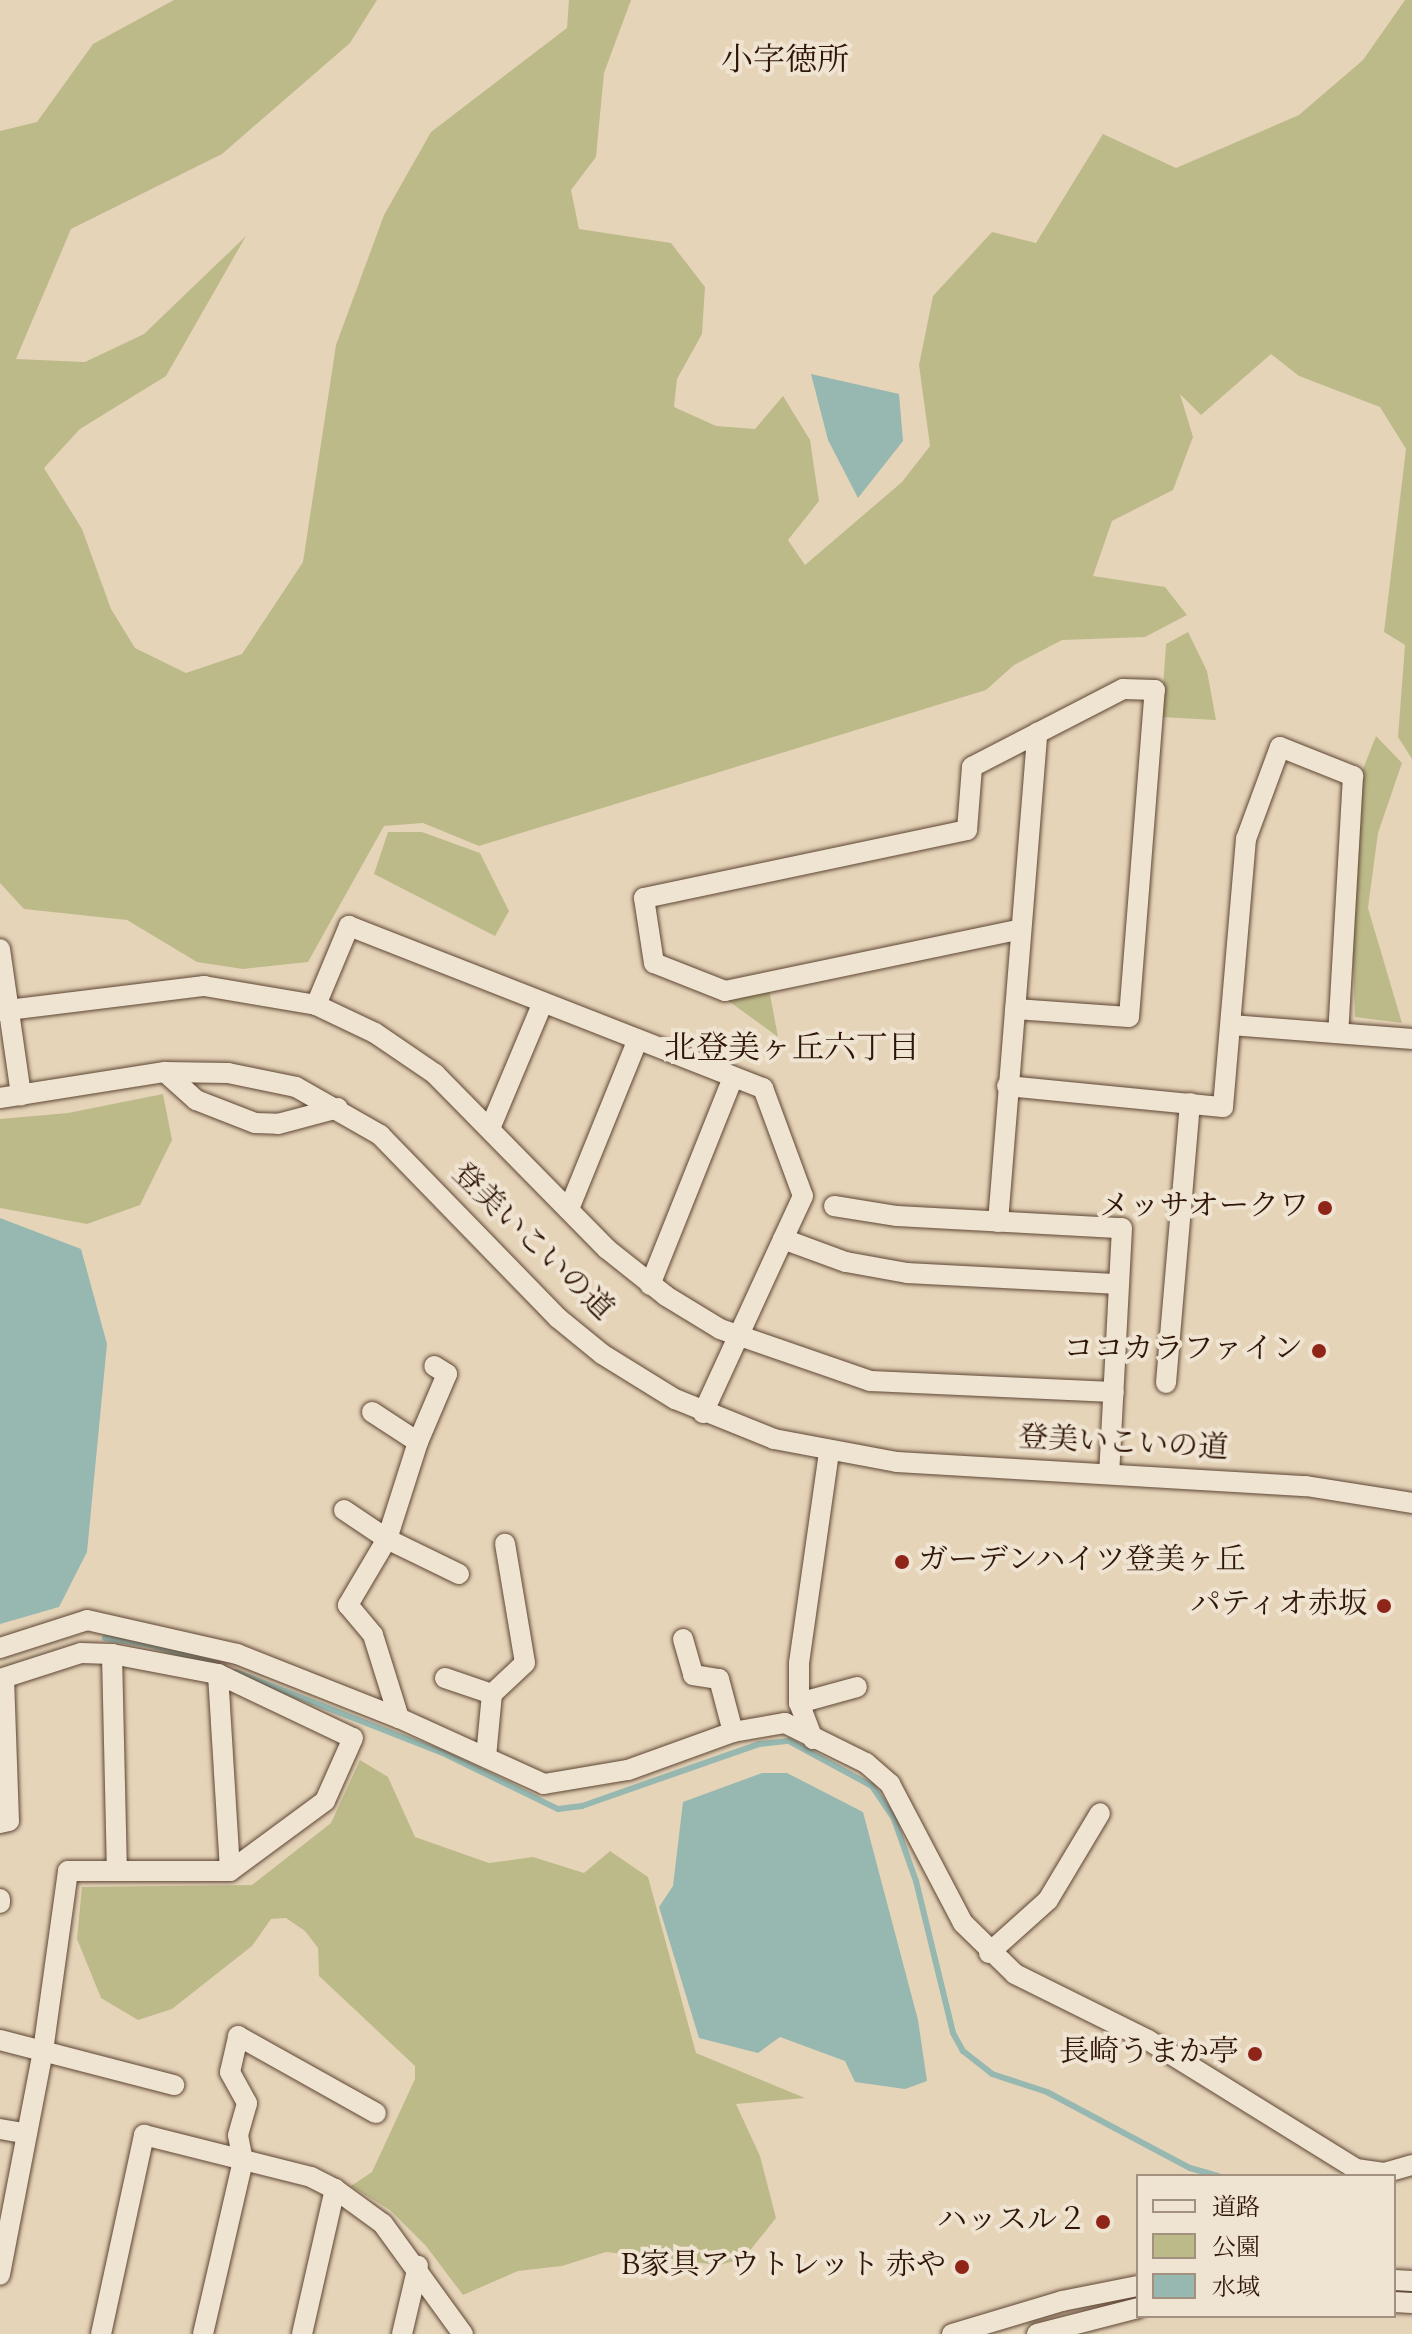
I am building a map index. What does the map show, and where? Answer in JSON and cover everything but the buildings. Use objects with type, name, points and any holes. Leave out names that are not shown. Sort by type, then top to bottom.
[{"type":"street","points":[[1015,1009],[1129,1017],[1155,690],[1123,689],[972,767],[967,830],[644,898],[654,963],[725,991],[1021,929]]},
{"type":"street","points":[[998,1222],[1037,733]]},
{"type":"street","points":[[1007,1086],[1223,1107],[1246,839],[1280,747],[1353,776],[1338,1033]]},
{"type":"street","points":[[316,1005],[349,926],[763,1088],[803,1196],[703,1413]]},
{"type":"street","points":[[0,949],[5,1010],[21,1095]]},
{"type":"street","points":[[5,1010],[204,986],[316,1005],[415,1058],[491,1126],[569,1209],[650,1285],[739,1338],[870,1381],[1114,1392]]},
{"type":"street","points":[[491,1126],[543,1002]]},
{"type":"street","points":[[1231,1025],[1412,1039]]},
{"type":"street","points":[[569,1209],[638,1039]]},
{"type":"street","points":[[165,1072],[196,1100],[255,1123],[278,1124],[338,1108]]},
{"type":"street","name":"登美いこいの道","points":[[0,1098],[165,1072],[256,1076],[296,1087],[338,1108],[380,1135],[580,1337],[647,1384],[703,1413],[829,1452],[897,1462],[1306,1486],[1412,1503]]},
{"type":"street","points":[[650,1285],[733,1077]]},
{"type":"street","points":[[1166,1383],[1190,1103]]},
{"type":"street","points":[[834,1206],[897,1216],[1122,1228],[1109,1474]]},
{"type":"street","points":[[783,1239],[846,1262],[891,1271],[1119,1284]]},
{"type":"street","points":[[399,1718],[373,1635],[348,1605],[387,1539],[418,1442],[447,1374],[434,1366]]},
{"type":"street","points":[[372,1412],[418,1442]]},
{"type":"street","points":[[813,1739],[799,1703],[803,1612],[829,1452]]},
{"type":"street","points":[[344,1510],[387,1539],[459,1574]]},
{"type":"street","points":[[486,1757],[492,1694],[525,1663],[505,1544]]},
{"type":"street","points":[[0,1648],[87,1620],[237,1654],[399,1718],[544,1784],[628,1770],[733,1732],[785,1723],[866,1763],[890,1784],[907,1810],[929,1866],[963,1923],[989,1953],[1015,1974],[1211,2077],[1356,2169],[1384,2173],[1412,2165]]},
{"type":"street","points":[[683,1639],[693,1675],[719,1679],[733,1732]]},
{"type":"street","points":[[0,1823],[9,1821],[2,1679],[81,1653],[112,1654],[218,1674],[353,1738],[325,1801],[230,1871],[68,1871],[43,2051],[6,2220],[0,2275]]},
{"type":"street","points":[[112,1654],[117,1871]]},
{"type":"street","points":[[218,1674],[230,1871]]},
{"type":"street","points":[[445,1678],[492,1694]]},
{"type":"street","points":[[799,1703],[857,1687]]},
{"type":"street","points":[[989,1953],[1048,1900],[1100,1813]]},
{"type":"street","points":[[203,2334],[243,2161],[238,2135],[247,2103],[230,2072],[238,2036],[376,2113]]},
{"type":"street","points":[[0,2040],[174,2085]]},
{"type":"street","points":[[0,2129],[27,2134]]},
{"type":"street","points":[[101,2334],[144,2135],[311,2177],[335,2189],[383,2224],[418,2266],[463,2334]]},
{"type":"street","points":[[302,2334],[335,2189]]},
{"type":"street","points":[[402,2334],[418,2266]]},
{"type":"street","points":[[952,2334],[1062,2301],[1136,2286]]},
{"type":"street","points":[[1037,2334],[1136,2309]]},
{"type":"green space","points":[[174,0],[377,0],[350,43],[222,154],[71,229],[16,359],[85,362],[144,334],[246,236],[166,376],[80,429],[44,468],[82,529],[111,609],[135,648],[186,673],[242,654],[303,562],[336,345],[384,215],[431,132],[567,28],[569,0],[631,0],[604,73],[596,157],[571,190],[579,229],[671,243],[705,287],[702,334],[677,379],[674,407],[716,426],[755,429],[783,396],[810,440],[819,501],[788,540],[805,565],[902,482],[930,446],[919,365],[933,296],[992,232],[1036,243],[1103,134],[1176,168],[1299,115],[1363,60],[1405,0],[1412,0],[1412,759],[1398,737],[1405,645],[1384,632],[1406,449],[1380,407],[1299,376],[1271,354],[1201,415],[1180,394],[1193,437],[1173,490],[1112,521],[1093,576],[1165,587],[1187,615],[1145,637],[1062,640],[1014,665],[986,690],[479,846],[423,823],[384,826],[308,962],[243,969],[197,962],[127,920],[24,909],[0,883],[0,131],[37,122],[93,44]]},
{"type":"green space","points":[[1188,632],[1207,671],[1216,720],[1161,717],[1166,644]]},
{"type":"green space","points":[[1376,736],[1402,763],[1378,833],[1368,908],[1402,1023],[1355,1017],[1351,905],[1361,774]]},
{"type":"green space","points":[[388,832],[422,832],[480,853],[509,911],[495,936],[374,874]]},
{"type":"green space","points":[[769,989],[778,1037],[723,997]]},
{"type":"green space","points":[[163,1094],[172,1140],[140,1205],[87,1224],[0,1208],[0,1119],[68,1113]]},
{"type":"green space","points":[[360,1760],[388,1777],[415,1837],[489,1863],[533,1857],[584,1873],[610,1851],[648,1877],[696,2053],[805,2098],[736,2104],[760,2156],[776,2218],[743,2259],[719,2265],[606,2252],[562,2266],[518,2271],[463,2295],[426,2246],[390,2210],[351,2186],[372,2172],[415,2079],[415,2066],[319,1976],[318,1948],[305,1931],[286,1918],[271,1919],[252,1946],[172,2009],[138,2020],[101,1998],[77,1939],[82,1887],[252,1885],[331,1823]]},
{"type":"water","points":[[811,374],[899,394],[903,441],[858,498],[828,440]]},
{"type":"water","points":[[0,1218],[81,1249],[107,1344],[87,1552],[59,1607],[0,1624]]},
{"type":"water","points":[[762,1773],[787,1773],[863,1812],[918,2020],[927,2081],[905,2089],[855,2082],[845,2061],[780,2037],[758,2053],[699,2038],[659,1907],[673,1886],[683,1802]]},
{"type":"waterway","points":[[105,1638],[151,1645],[218,1665]]},
{"type":"waterway","points":[[236,1672],[443,1753],[558,1809],[582,1806],[759,1744],[789,1741],[872,1786],[894,1819],[916,1881],[953,2033],[963,2051],[992,2074],[1047,2092],[1190,2168],[1211,2174]]},
{"type":"place","name":"メッサオークワ","points":[[1325,1208]]},
{"type":"place","name":"ココカラファイン","points":[[1319,1351]]},
{"type":"place","name":"ガーデンハイツ登美ヶ丘","points":[[902,1562]]},
{"type":"place","name":"パティオ赤坂","points":[[1384,1606]]},
{"type":"place","name":"長崎うまか亭","points":[[1255,2054]]},
{"type":"place","name":"ハッスル２","points":[[1103,2222]]},
{"type":"place","name":"B家具アウトレット 赤や","points":[[962,2267]]},
{"type":"district","name":"小字徳所","points":[[785,62]]},
{"type":"district","name":"北登美ヶ丘六丁目","points":[[792,1050]]}]
